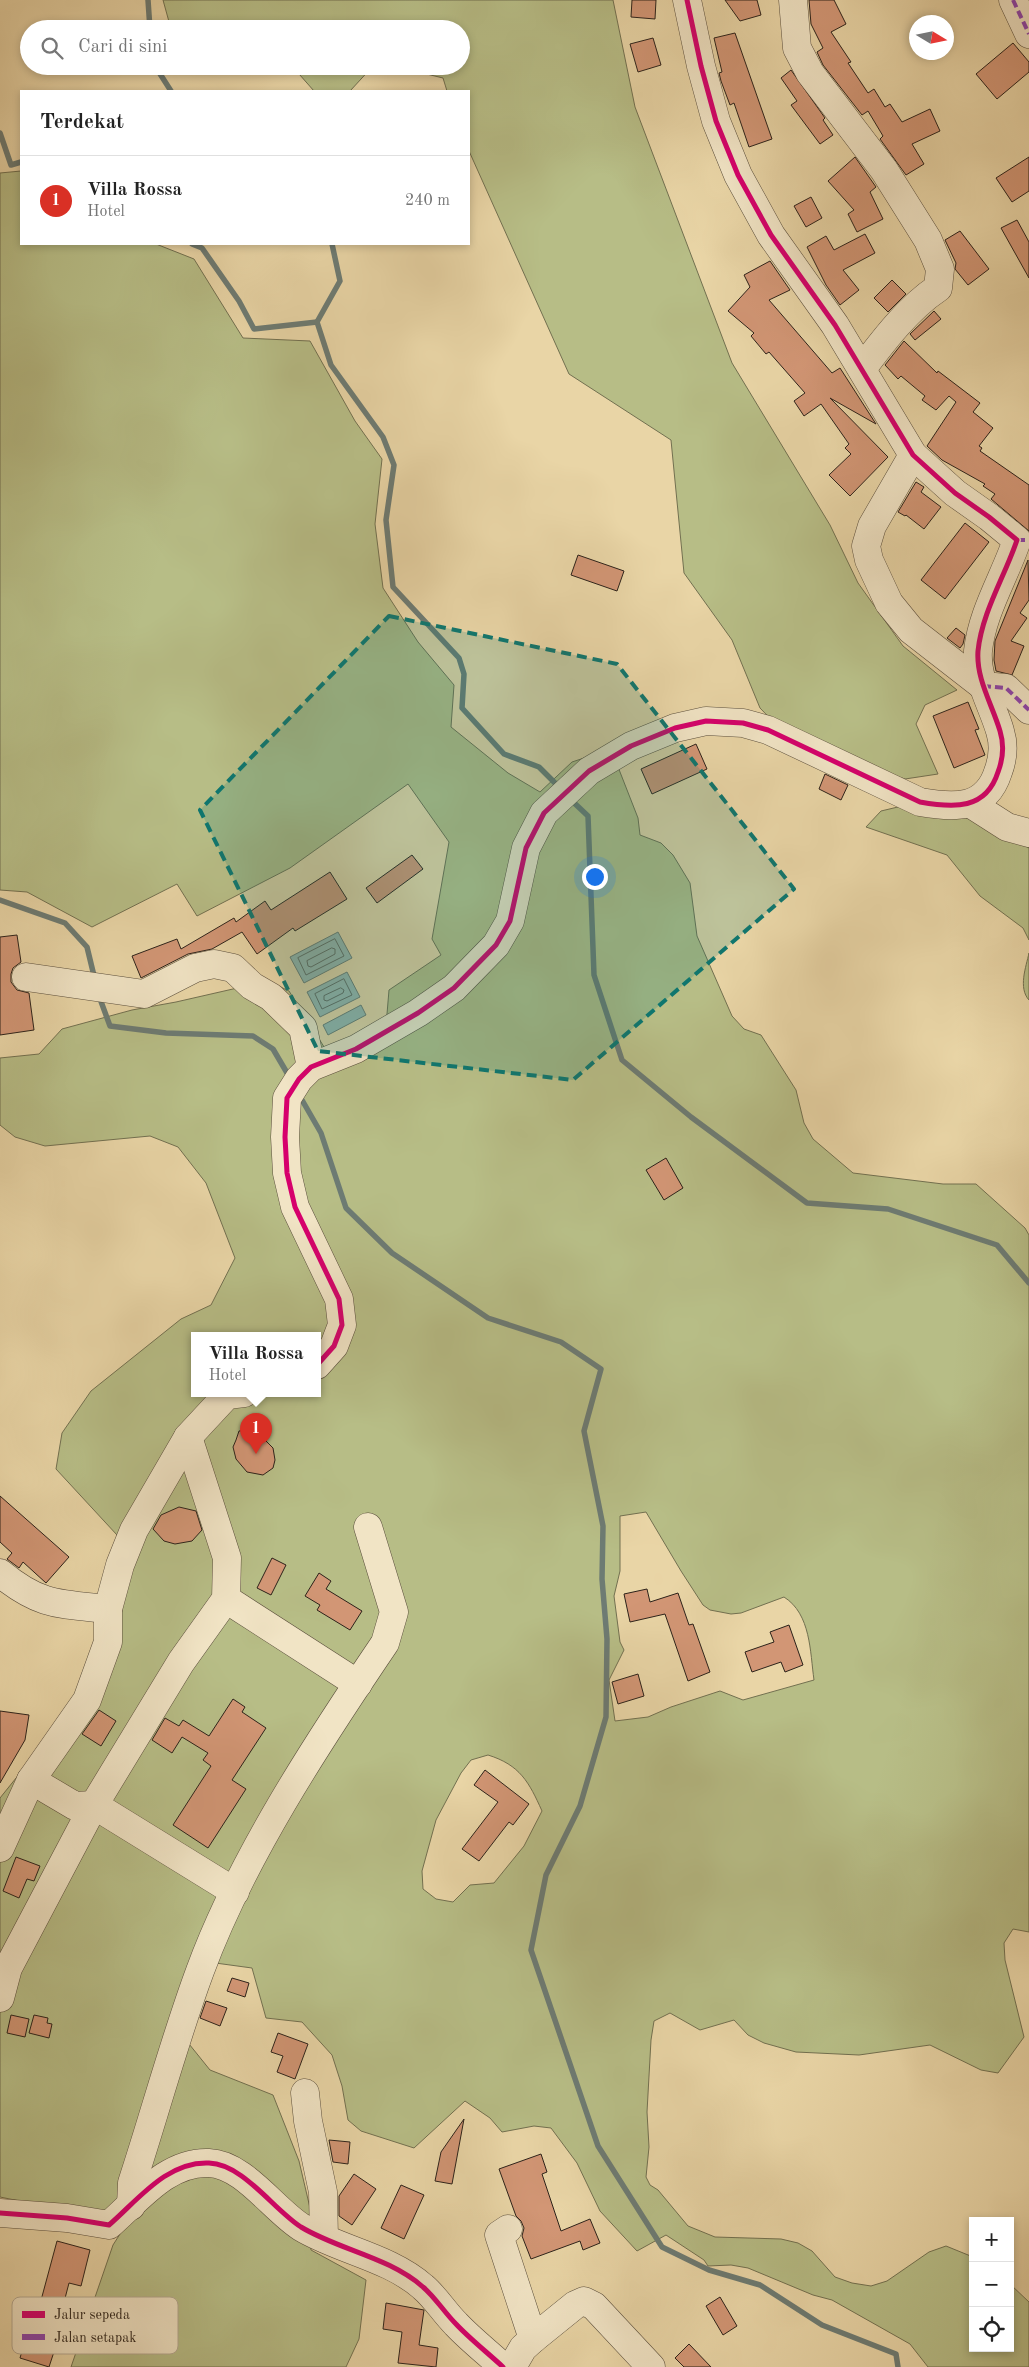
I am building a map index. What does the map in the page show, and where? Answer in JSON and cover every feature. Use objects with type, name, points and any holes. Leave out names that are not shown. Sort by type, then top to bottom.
[{"type":"street","points":[[299,1081],[418,1013],[454,988],[496,945],[510,922],[526,848],[544,813],[589,772],[631,746],[675,728],[706,721],[743,723],[768,730],[920,802],[943,806],[971,804],[983,797],[995,783],[1002,752],[1001,732],[980,679],[978,651],[987,615],[1023,540],[955,493],[912,455],[890,421],[862,369],[835,325],[771,235],[738,175],[716,121],[701,66],[687,0]]},
{"type":"street","points":[[794,0],[797,48],[810,73],[884,170],[928,240],[940,269],[938,288],[928,295],[882,342],[862,369]]},
{"type":"street","points":[[1013,0],[1029,34]]},
{"type":"street","points":[[912,455],[872,526],[866,546],[869,560],[889,604],[911,630],[983,686],[1006,688],[1029,710]]},
{"type":"street","points":[[971,804],[1006,827],[1029,833]]},
{"type":"street","points":[[26,977],[144,994],[195,968],[214,964],[233,968],[252,986],[271,997],[303,1028],[299,1081],[285,1137],[287,1173],[295,1207],[339,1299],[342,1325],[334,1346],[321,1361]]},
{"type":"street","points":[[0,1848],[5,1820],[86,1700],[108,1642],[108,1609],[120,1565],[134,1530],[188,1437],[225,1397]]},
{"type":"street","points":[[0,1998],[8,1968],[94,1805],[181,1662],[226,1599],[227,1558],[188,1437]]},
{"type":"street","points":[[131,2206],[132,2183],[200,1970],[235,1892],[277,1814],[385,1643],[394,1612],[368,1527]]},
{"type":"street","points":[[0,1573],[33,1597],[48,1603],[108,1609]]},
{"type":"street","points":[[226,1599],[358,1684]]},
{"type":"street","points":[[31,1780],[75,1806],[94,1805],[235,1892]]},
{"type":"street","points":[[305,2093],[308,2121],[323,2192],[324,2238]]},
{"type":"street","points":[[0,2213],[67,2218],[109,2225],[153,2184],[172,2172],[193,2165],[210,2163],[230,2168],[243,2176],[275,2207],[301,2226],[383,2264],[424,2287],[456,2324],[503,2367]]},
{"type":"street","points":[[508,2229],[499,2235],[533,2339]]},
{"type":"street","points":[[512,2367],[523,2348],[575,2305],[584,2301],[594,2306],[651,2367]]},
{"type":"highlighted area","points":[[389,616],[617,664],[794,889],[573,1080],[318,1051],[200,810]]},
{"type":"green space","points":[[163,0],[613,0],[635,107],[732,363],[830,525],[858,583],[903,646],[957,690],[925,705],[916,724],[938,774],[905,779],[792,741],[760,708],[732,640],[684,573],[671,440],[569,374],[470,153],[470,90],[447,90],[443,78],[431,75],[470,75],[470,20],[169,20]]},
{"type":"green space","points":[[300,75],[365,75],[351,90],[313,90]]},
{"type":"green space","points":[[20,171],[20,245],[159,245],[194,259],[243,338],[310,341],[355,421],[382,459],[375,524],[383,588],[418,642],[454,685],[451,727],[508,773],[540,792],[572,762],[611,749],[638,818],[640,835],[661,843],[673,855],[690,883],[697,936],[732,1016],[744,1029],[761,1035],[796,1090],[804,1123],[813,1139],[853,1173],[943,1184],[976,1184],[1025,1228],[1029,1235],[1029,1932],[1013,1929],[1004,1943],[1005,1960],[1024,2037],[998,2073],[981,2070],[930,2045],[859,2055],[796,2052],[764,2043],[748,2035],[734,2020],[700,2030],[670,2013],[654,2021],[651,2040],[647,2112],[649,2147],[646,2177],[650,2185],[658,2190],[688,2226],[715,2237],[781,2239],[798,2243],[812,2251],[835,2277],[852,2283],[871,2286],[887,2281],[929,2252],[946,2246],[969,2255],[969,2352],[1014,2352],[1014,2288],[1029,2302],[1029,2367],[928,2367],[910,2344],[832,2300],[813,2295],[748,2268],[731,2265],[708,2266],[704,2260],[666,2235],[637,2251],[600,2211],[577,2163],[551,2128],[534,2126],[502,2132],[490,2118],[465,2101],[414,2148],[361,2131],[348,2120],[342,2086],[332,2055],[302,2022],[266,2018],[252,1968],[208,1962],[181,2034],[210,2070],[273,2095],[299,2161],[310,2208],[311,2250],[366,2280],[359,2339],[346,2367],[71,2367],[75,2354],[178,2354],[178,2297],[95,2297],[113,2245],[120,2234],[95,2213],[44,2206],[0,2197],[0,1798],[45,1742],[94,1663],[117,1535],[56,1469],[62,1433],[91,1391],[181,1319],[211,1305],[235,1258],[206,1183],[178,1147],[150,1136],[45,1146],[15,1137],[0,1125],[0,1058],[39,1054],[62,1029],[132,1010],[268,981],[289,991],[326,1050],[386,1026],[389,990],[441,955],[432,939],[449,842],[408,784],[290,868],[197,916],[177,884],[92,927],[27,892],[0,890],[0,173]],"holes":[[[646,1512],[703,1605],[710,1610],[731,1614],[741,1613],[784,1597],[793,1604],[800,1613],[808,1634],[814,1680],[743,1700],[720,1691],[671,1707],[648,1717],[615,1721],[609,1680],[624,1650],[620,1642],[614,1596],[620,1571],[620,1516]],[[488,1755],[516,1769],[528,1783],[542,1811],[524,1846],[494,1883],[470,1885],[453,1902],[436,1899],[423,1889],[422,1871],[436,1820],[461,1773],[471,1760]]]},
{"type":"green space","points":[[919,802],[948,809],[976,819],[1029,848],[1029,940],[1023,928],[980,896],[947,855],[866,827],[881,811]]},
{"type":"green space","points":[[1029,953],[1029,1000],[1023,984]]},
{"type":"water","points":[[338,932],[352,958],[304,983],[290,957]]},
{"type":"water","points":[[347,972],[360,997],[320,1017],[307,992]]},
{"type":"water","points":[[361,1005],[366,1015],[328,1035],[323,1025]]},
{"type":"building","points":[[632,0],[656,0],[655,19],[631,17]]},
{"type":"building","points":[[725,0],[757,0],[761,15],[740,21]]},
{"type":"building","points":[[809,0],[834,0],[846,24],[831,32],[851,62],[848,63],[868,93],[874,89],[885,107],[890,104],[902,122],[930,109],[940,131],[912,144],[924,164],[906,175],[880,139],[883,136],[868,111],[862,115],[823,65],[817,52],[823,48],[811,24]]},
{"type":"building","points":[[735,33],[772,139],[749,147],[734,103],[730,105],[721,81],[719,73],[722,72],[714,38]]},
{"type":"building","points":[[653,38],[661,65],[638,72],[630,44]]},
{"type":"building","points":[[1013,43],[1029,62],[1029,72],[997,99],[976,74]]},
{"type":"building","points":[[791,70],[825,118],[823,120],[833,135],[820,144],[791,105],[797,101],[781,78]]},
{"type":"building","points":[[855,157],[876,187],[870,192],[883,219],[857,232],[848,214],[854,210],[828,181]]},
{"type":"building","points":[[1029,157],[1029,191],[1012,202],[996,178]]},
{"type":"building","points":[[811,197],[822,218],[806,227],[794,206]]},
{"type":"building","points":[[1017,220],[1029,242],[1029,278],[1001,228]]},
{"type":"building","points":[[960,231],[989,269],[968,285],[955,269],[956,263],[945,240]]},
{"type":"building","points":[[865,234],[875,253],[843,270],[859,290],[840,305],[826,285],[807,247],[826,236],[834,250]]},
{"type":"building","points":[[770,261],[790,290],[769,300],[832,373],[840,368],[876,424],[830,398],[888,457],[850,496],[829,475],[851,454],[845,448],[849,444],[821,404],[804,416],[794,401],[805,393],[769,352],[766,354],[751,336],[754,333],[728,311],[750,287],[744,275]]},
{"type":"building","points":[[892,280],[906,294],[888,312],[874,298]]},
{"type":"building","points":[[934,311],[941,319],[915,340],[910,334]]},
{"type":"building","points":[[904,341],[937,373],[938,371],[980,403],[973,412],[993,428],[979,446],[982,448],[980,451],[1029,485],[1029,531],[991,499],[995,494],[983,486],[985,484],[942,460],[927,446],[956,402],[949,396],[936,410],[922,400],[925,396],[901,376],[898,379],[885,365]]},
{"type":"building","points":[[916,482],[924,487],[921,492],[941,507],[924,529],[906,515],[898,512]]},
{"type":"building","points":[[965,523],[989,542],[945,599],[921,580]]},
{"type":"building","points":[[578,555],[624,571],[617,591],[571,575]]},
{"type":"building","points":[[1028,560],[1029,600],[1020,613],[1027,618],[1011,641],[1024,646],[1012,675],[996,671],[994,660],[995,641]]},
{"type":"building","points":[[956,628],[965,635],[960,648],[947,638]]},
{"type":"building","points":[[968,702],[979,729],[975,730],[985,755],[954,768],[933,716]]},
{"type":"building","points":[[696,744],[707,769],[652,794],[641,769]]},
{"type":"building","points":[[825,774],[848,785],[841,800],[819,789]]},
{"type":"building","points":[[412,855],[423,869],[377,903],[366,888]]},
{"type":"building","points":[[330,872],[347,899],[295,931],[293,928],[257,954],[242,932],[212,949],[188,954],[141,978],[132,956],[177,939],[181,949],[234,918],[236,922],[265,901],[271,910]]},
{"type":"building","points":[[17,935],[21,962],[13,968],[11,982],[17,990],[29,993],[34,1030],[0,1035],[0,937]]},
{"type":"building","points":[[666,1158],[683,1188],[664,1200],[646,1170]]},
{"type":"building","points":[[247,1430],[258,1433],[273,1448],[275,1460],[273,1468],[263,1475],[247,1472],[236,1459],[233,1447],[239,1431]]},
{"type":"building","points":[[0,1496],[69,1557],[46,1583],[23,1562],[19,1568],[7,1559],[12,1553],[0,1542]]},
{"type":"building","points":[[179,1507],[196,1511],[202,1530],[192,1541],[175,1544],[164,1541],[153,1529],[161,1515]]},
{"type":"building","points":[[272,1558],[286,1565],[271,1595],[257,1588]]},
{"type":"building","points":[[319,1573],[331,1581],[326,1589],[362,1611],[350,1630],[317,1610],[320,1605],[305,1596]]},
{"type":"building","points":[[647,1589],[650,1602],[678,1593],[689,1625],[693,1624],[710,1672],[688,1681],[665,1614],[630,1622],[624,1594]]},
{"type":"building","points":[[789,1625],[803,1665],[785,1672],[781,1662],[752,1672],[745,1652],[774,1642],[770,1632]]},
{"type":"building","points":[[638,1674],[644,1696],[618,1704],[612,1682]]},
{"type":"building","points":[[233,1699],[245,1707],[242,1712],[266,1728],[232,1780],[246,1789],[208,1848],[173,1825],[211,1766],[203,1760],[208,1753],[182,1737],[172,1753],[152,1740],[165,1718],[179,1726],[183,1720],[209,1736]]},
{"type":"building","points":[[99,1710],[116,1721],[101,1746],[82,1734]]},
{"type":"building","points":[[0,1711],[29,1715],[25,1740],[0,1783]]},
{"type":"building","points":[[485,1770],[529,1804],[513,1825],[509,1822],[479,1861],[462,1849],[498,1802],[474,1785]]},
{"type":"building","points":[[16,1857],[40,1866],[34,1881],[27,1879],[19,1898],[3,1891]]},
{"type":"building","points":[[232,1978],[249,1983],[245,1997],[227,1991]]},
{"type":"building","points":[[206,2001],[227,2008],[220,2026],[200,2018]]},
{"type":"building","points":[[11,2015],[29,2019],[25,2037],[7,2033]]},
{"type":"building","points":[[34,2015],[48,2018],[47,2023],[52,2024],[49,2038],[29,2033]]},
{"type":"building","points":[[278,2033],[308,2044],[295,2079],[277,2072],[283,2056],[271,2052]]},
{"type":"building","points":[[464,2119],[452,2184],[435,2181],[441,2152]]},
{"type":"building","points":[[329,2140],[350,2142],[348,2164],[333,2162]]},
{"type":"building","points":[[541,2154],[547,2172],[542,2174],[561,2231],[590,2219],[600,2243],[583,2250],[580,2241],[531,2259],[522,2236],[524,2228],[516,2216],[499,2169]]},
{"type":"building","points":[[354,2174],[376,2189],[352,2225],[339,2216],[339,2196]]},
{"type":"building","points":[[401,2185],[424,2195],[404,2239],[381,2228]]},
{"type":"building","points":[[57,2241],[90,2250],[81,2286],[69,2283],[65,2297],[42,2297]]},
{"type":"building","points":[[720,2297],[737,2326],[723,2335],[706,2306]]},
{"type":"building","points":[[386,2303],[424,2310],[419,2345],[438,2348],[436,2367],[398,2363],[402,2332],[383,2329]]},
{"type":"building","points":[[689,2344],[711,2367],[684,2367],[675,2358]]},
{"type":"building","points":[[21,2354],[53,2354],[49,2367],[20,2358]]},
{"type":"waterway","points":[[148,0],[149,20]]},
{"type":"waterway","points":[[161,75],[170,90]]},
{"type":"waterway","points":[[0,133],[11,165],[20,162]]},
{"type":"waterway","points":[[194,245],[202,248],[239,301],[254,329],[317,322]]},
{"type":"waterway","points":[[332,245],[340,281],[317,322],[331,365],[383,437],[394,465],[386,520],[393,587],[459,658],[464,674],[462,708],[504,754],[539,767],[560,788]]},
{"type":"waterway","points":[[570,799],[588,816],[594,975],[622,1060],[691,1117],[807,1203],[888,1209],[997,1245],[1029,1283]]},
{"type":"waterway","points":[[0,900],[65,923],[87,947],[95,980]]},
{"type":"waterway","points":[[99,996],[110,1026],[166,1033],[253,1036],[273,1049],[290,1078]]},
{"type":"waterway","points":[[298,1093],[321,1133],[346,1208],[392,1253],[488,1318],[561,1342],[601,1369],[584,1431],[603,1526],[602,1579],[607,1639],[606,1717],[580,1806],[546,1875],[531,1950],[598,2146],[662,2247],[709,2270],[760,2285],[822,2325],[896,2354],[898,2367]]},
{"type":"marked path","points":[[1013,0],[1029,34]]},
{"type":"marked path","points":[[1017,540],[1029,540]]},
{"type":"marked path","points":[[983,686],[1006,688],[1029,710]]},
{"type":"cycle path","points":[[321,1361],[334,1346],[342,1325],[339,1299],[295,1207],[287,1173],[285,1137],[287,1098],[299,1079],[311,1067],[356,1049],[418,1013],[454,988],[496,945],[510,921],[526,848],[544,813],[589,771],[631,746],[675,728],[706,721],[743,723],[768,730],[920,802],[956,805],[967,804],[977,800],[986,794],[993,784],[1000,767],[1002,741],[997,721],[979,672],[978,651],[984,622],[1017,540],[955,493],[913,455],[835,325],[771,235],[738,175],[716,121],[701,66],[687,0]]},
{"type":"cycle path","points":[[0,2213],[67,2218],[109,2225],[154,2184],[180,2168],[194,2164],[209,2163],[222,2165],[246,2179],[301,2227],[331,2242],[395,2268],[410,2277],[436,2300],[461,2330],[503,2367]]},
{"type":"place","name":"Villa Rossa","points":[[256,1454]]}]
